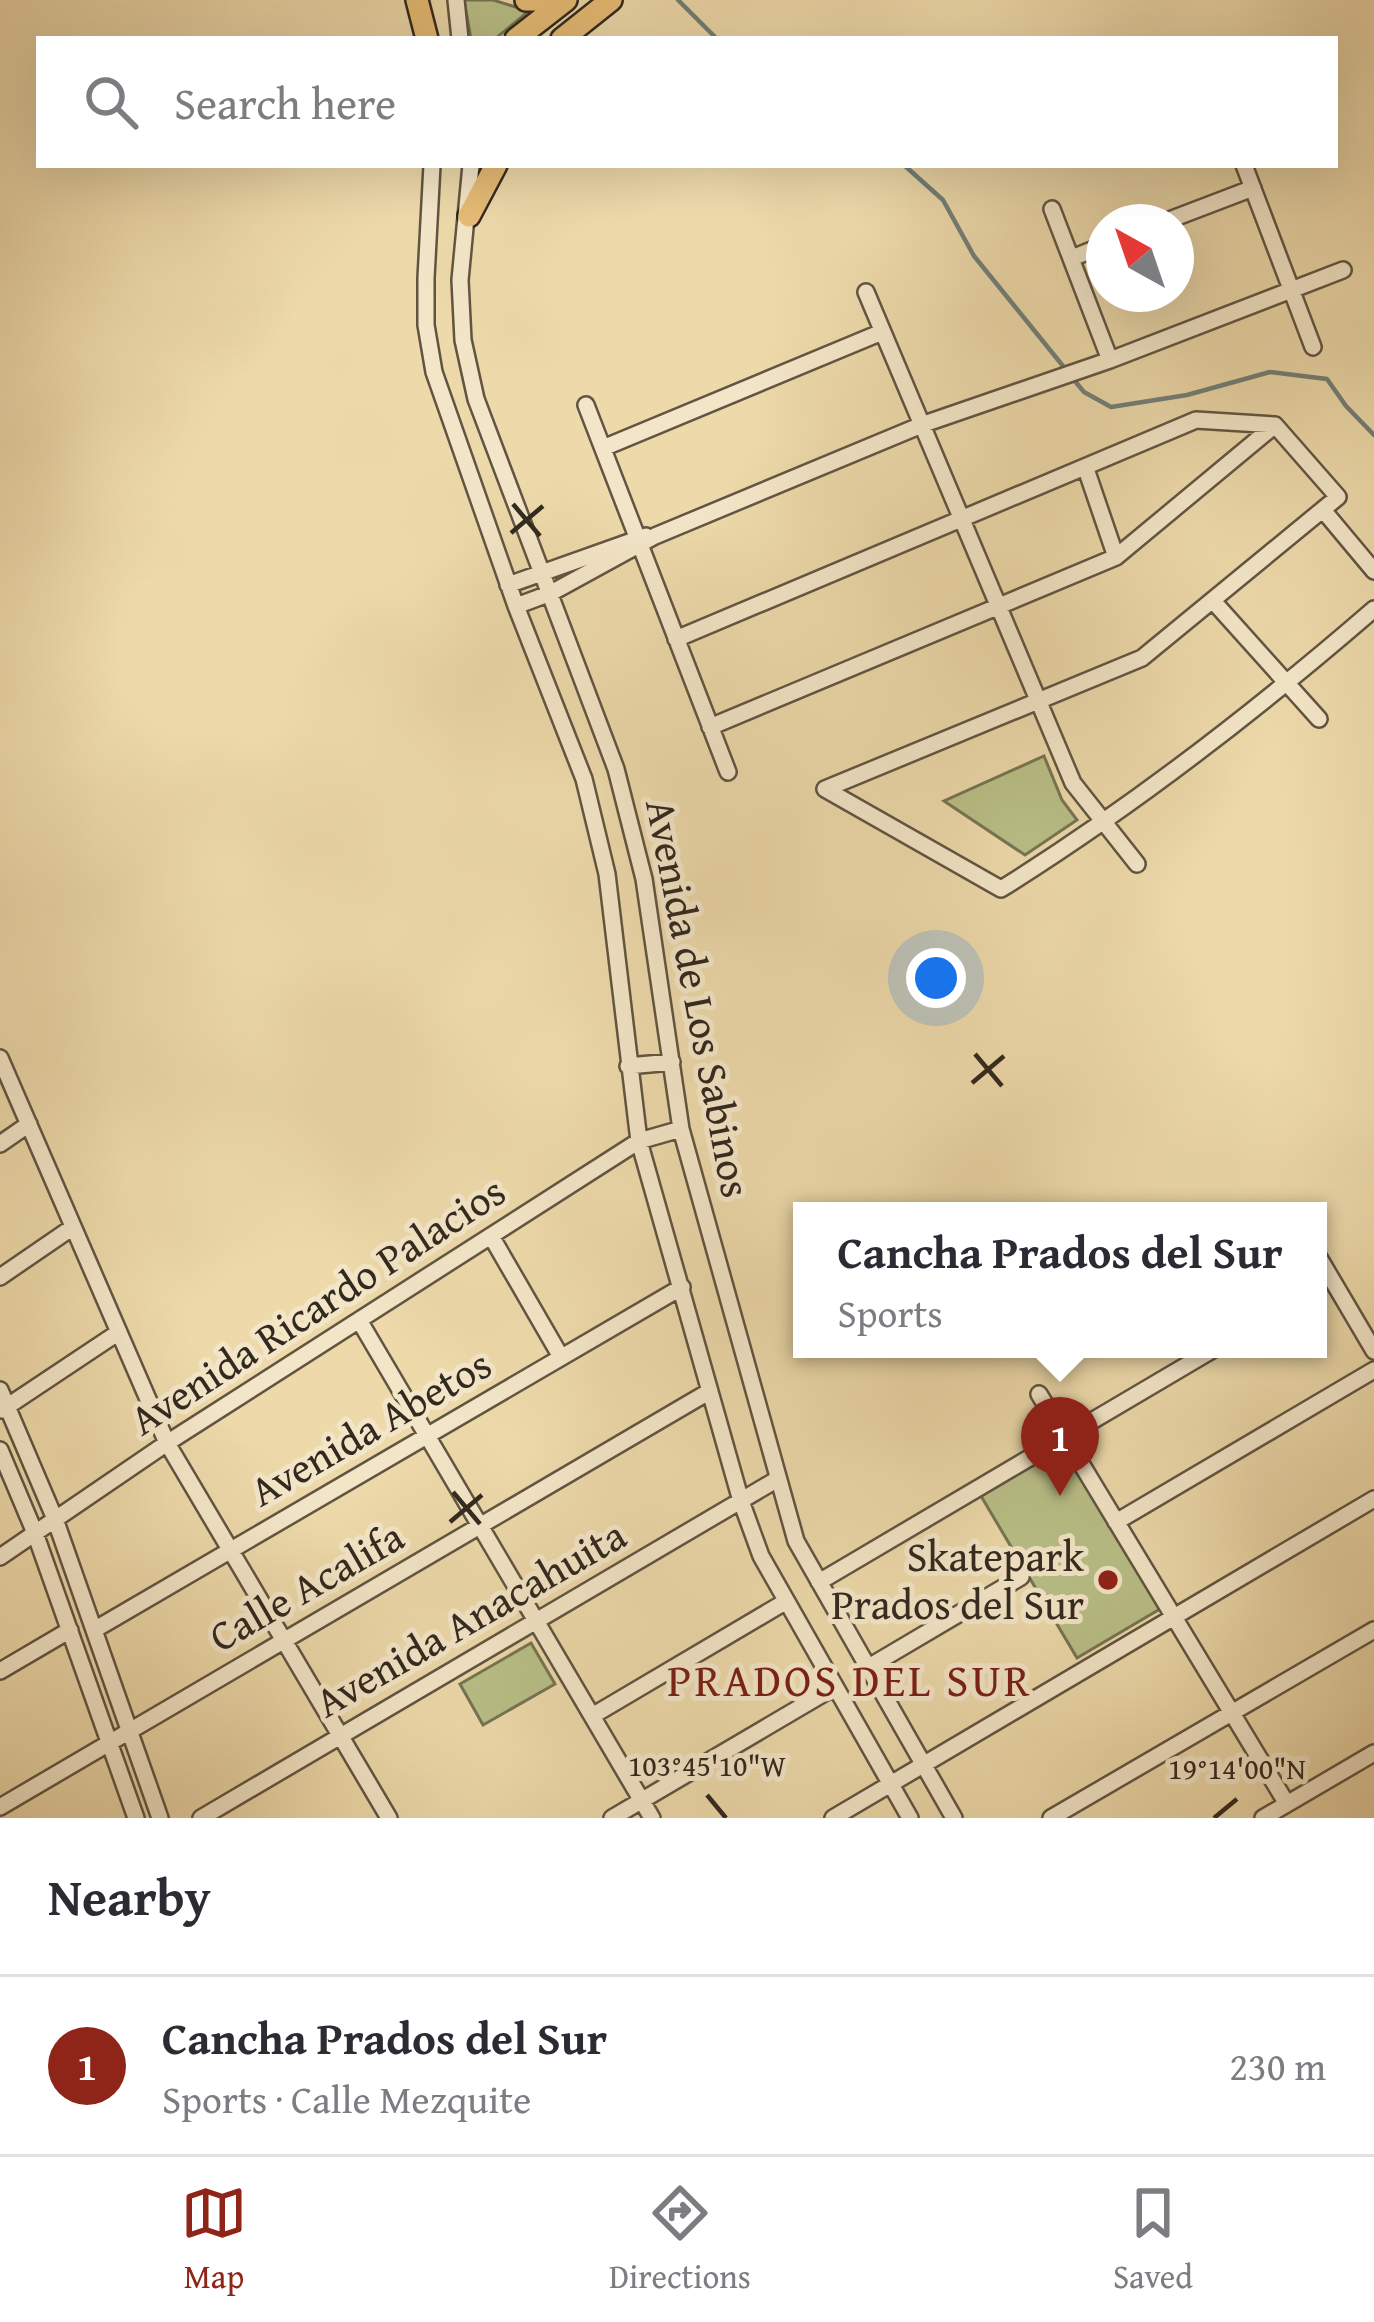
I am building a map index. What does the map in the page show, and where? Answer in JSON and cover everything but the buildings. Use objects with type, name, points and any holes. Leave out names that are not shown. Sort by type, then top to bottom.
[{"type":"main road","points":[[417,0],[426,36]]},
{"type":"main road","points":[[526,0],[551,0]]},
{"type":"main road","points":[[520,36],[566,0]]},
{"type":"main road","points":[[577,31],[611,0]]},
{"type":"main road","points":[[469,216],[494,168]]},
{"type":"street","points":[[456,0],[460,36]]},
{"type":"street","name":"Avenida de Los Sabinos","points":[[432,168],[426,325],[434,372],[508,585],[584,779],[607,874],[639,1141],[741,1501],[761,1556],[785,1602],[910,1818]]},
{"type":"street","name":"Avenida de Los Sabinos","points":[[471,168],[460,280],[463,340],[476,399],[616,769],[644,879],[681,1129],[776,1480],[796,1541],[954,1818]]},
{"type":"street","points":[[1245,168],[1313,347]]},
{"type":"street","points":[[1194,210],[1252,188]]},
{"type":"street","points":[[1052,209],[1110,360]]},
{"type":"street","points":[[1072,258],[1086,252]]},
{"type":"street","points":[[508,585],[644,539],[924,424],[1110,360],[1342,270]]},
{"type":"street","points":[[866,292],[1073,783],[1137,864]]},
{"type":"street","points":[[602,448],[882,332]]},
{"type":"street","points":[[586,405],[644,539],[676,639],[728,772]]},
{"type":"street","points":[[676,639],[1196,420],[1274,425],[1338,497],[1214,602],[1142,658],[825,789],[1000,889],[1105,824],[1288,684],[1374,609]]},
{"type":"street","points":[[710,727],[1116,556],[1274,425]]},
{"type":"street","points":[[1086,469],[1116,556]]},
{"type":"street","points":[[1323,510],[1374,571]]},
{"type":"street","points":[[516,606],[551,593],[644,539]]},
{"type":"street","points":[[1214,602],[1319,719]]},
{"type":"street","points":[[0,1058],[167,1443],[389,1818]]},
{"type":"street","points":[[628,1066],[672,1062]]},
{"type":"street","points":[[0,1144],[28,1124]]},
{"type":"street","name":"Avenida Ricardo Palacios","points":[[0,1557],[167,1443],[639,1141],[681,1129]]},
{"type":"street","points":[[0,1277],[73,1227]]},
{"type":"street","points":[[491,1236],[561,1357]]},
{"type":"street","points":[[1327,1286],[1374,1351]]},
{"type":"street","name":"Avenida Abetos","points":[[94,1630],[682,1287]]},
{"type":"street","points":[[359,1320],[652,1818]]},
{"type":"street","points":[[118,1332],[2,1403],[55,1520],[160,1818]]},
{"type":"street","points":[[819,1582],[1199,1358]]},
{"type":"street","points":[[1116,1522],[1374,1370]]},
{"type":"street","name":"Calle Acalifa","points":[[0,1807],[710,1391]]},
{"type":"street","points":[[1039,1394],[1287,1804]]},
{"type":"street","points":[[0,1450],[35,1533],[136,1818]]},
{"type":"street","name":"Avenida Anacahuita","points":[[201,1818],[776,1480]]},
{"type":"street","points":[[833,1818],[1374,1499]]},
{"type":"street","points":[[867,1668],[1022,1577]]},
{"type":"street","points":[[592,1716],[785,1602]]},
{"type":"street","points":[[0,1671],[70,1630]]},
{"type":"street","points":[[1051,1818],[1374,1630]]},
{"type":"street","points":[[612,1818],[832,1688]]},
{"type":"street","points":[[1263,1818],[1374,1753]]},
{"type":"green space","points":[[464,0],[493,0],[529,11],[499,36],[470,36]]},
{"type":"green space","points":[[1044,756],[1062,800],[1077,820],[1025,855],[944,801]]},
{"type":"green space","points":[[1063,1447],[1160,1609],[1077,1658],[981,1496]]},
{"type":"green space","points":[[531,1643],[555,1684],[483,1725],[460,1684]]},
{"type":"waterway","points":[[678,0],[714,36]]},
{"type":"waterway","points":[[907,168],[943,200],[974,256],[1067,371]]},
{"type":"waterway","points":[[1074,380],[1084,392],[1111,407],[1187,395],[1270,372],[1327,379],[1374,435]]},
{"type":"place","name":"Cancha Prados del Sur","points":[[1060,1496]]},
{"type":"place","name":"Skatepark Prados del Sur","points":[[1108,1580]]},
{"type":"district","name":"PRADOS DEL SUR","points":[[850,1680]]}]
